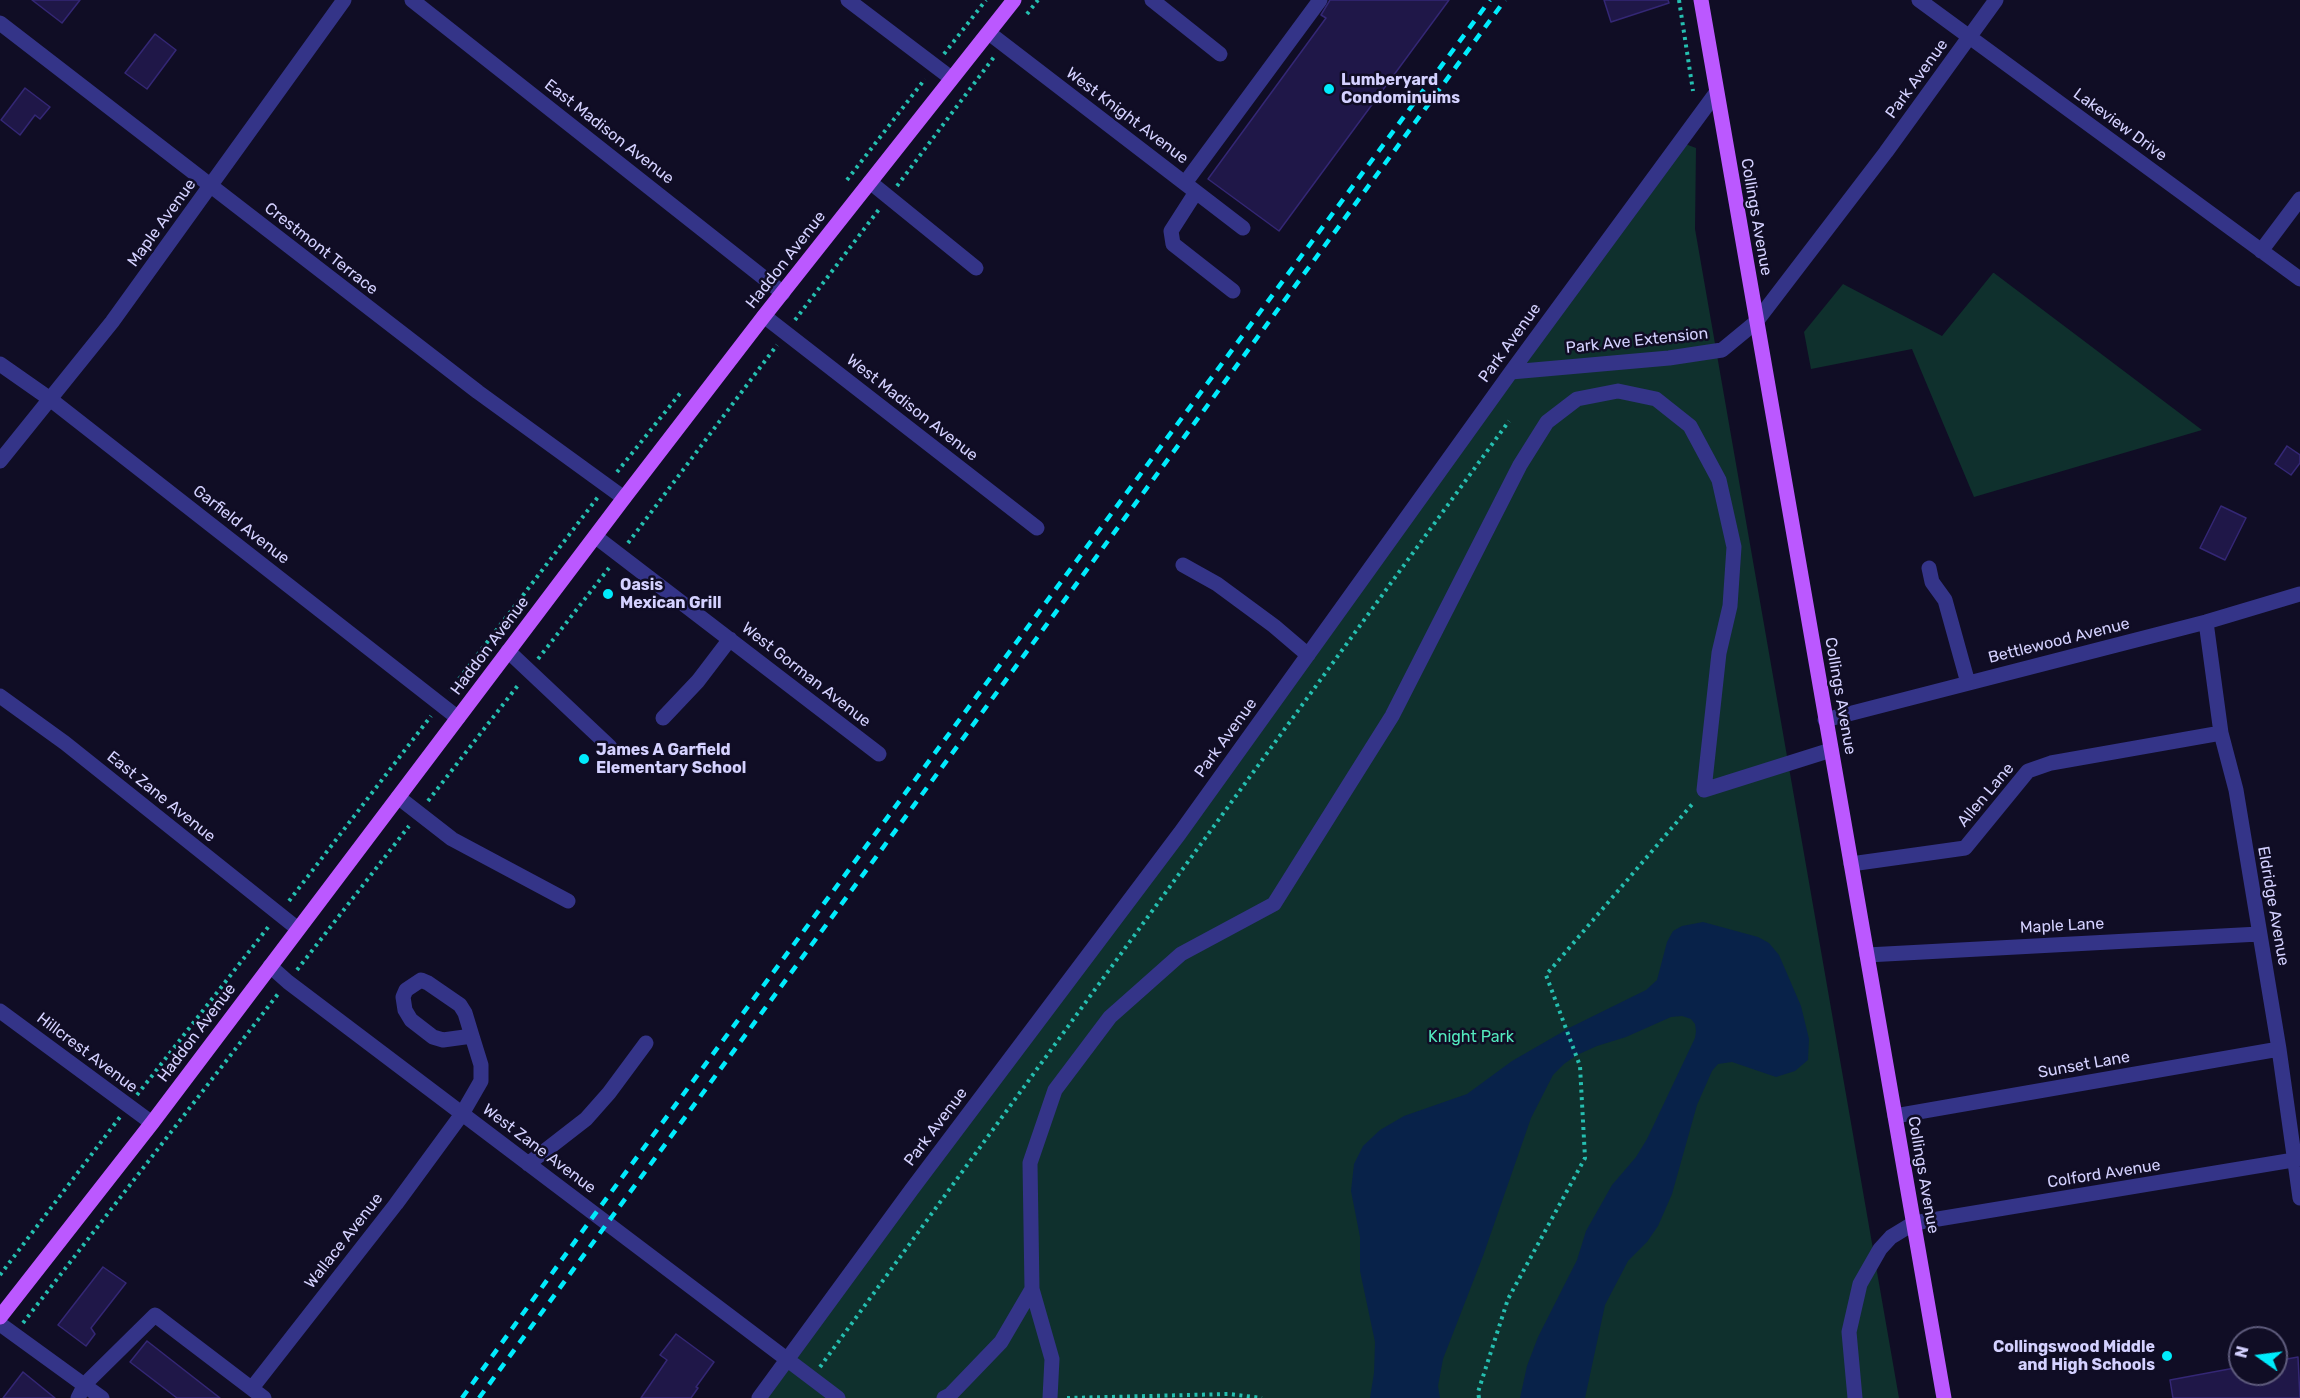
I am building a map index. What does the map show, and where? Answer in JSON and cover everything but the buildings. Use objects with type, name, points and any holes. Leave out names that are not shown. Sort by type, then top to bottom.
[{"type":"main road","name":"Haddon Avenue","points":[[0,1317],[152,1123],[764,316],[1014,0]]},
{"type":"main road","name":"Collings Avenue","points":[[1701,0],[1944,1398]]},
{"type":"street","name":"Maple Avenue","points":[[0,461],[112,322],[344,0]]},
{"type":"street","name":"East Madison Avenue","points":[[412,0],[783,293]]},
{"type":"street","points":[[848,0],[951,78]]},
{"type":"street","points":[[1152,0],[1220,54]]},
{"type":"street","points":[[1233,291],[1173,244],[1171,231],[1191,188],[1320,0]]},
{"type":"street","name":"Lakeview Drive","points":[[1919,0],[2300,279]]},
{"type":"street","name":"Park Avenue","points":[[1756,322],[1886,152],[1996,0]]},
{"type":"street","name":"Crestmont Terrace","points":[[0,23],[478,392],[624,498]]},
{"type":"street","name":"West Knight Avenue","points":[[989,33],[1243,228]]},
{"type":"street","name":"Park Avenue","points":[[759,1398],[912,1189],[1180,833],[1511,372],[1716,93]]},
{"type":"street","points":[[870,182],[976,267]]},
{"type":"street","points":[[2261,251],[2300,199]]},
{"type":"street","name":"West Madison Avenue","points":[[764,316],[1037,528]]},
{"type":"street","name":"Park Ave Extension","points":[[1511,372],[1669,358],[1722,350],[1756,322]]},
{"type":"street","name":"Garfield Avenue","points":[[0,364],[50,399],[458,718]]},
{"type":"street","points":[[1050,1398],[1052,1359],[1032,1289],[1030,1163],[1055,1090],[1110,1017],[1181,954],[1274,904],[1392,716],[1520,465],[1547,422],[1577,399],[1618,391],[1656,399],[1690,426],[1719,480],[1734,547],[1730,606],[1719,653],[1705,764],[1704,790],[1831,750]]},
{"type":"street","name":"West Gorman Avenue","points":[[596,537],[879,754]]},
{"type":"street","points":[[1182,565],[1216,584],[1274,626],[1308,655]]},
{"type":"street","points":[[1929,568],[1932,582],[1945,600],[1968,683]]},
{"type":"street","name":"Bettlewood Avenue","points":[[1826,720],[2206,622],[2300,594]]},
{"type":"street","name":"Eldridge Avenue","points":[[2206,622],[2221,734],[2236,790],[2279,1049],[2297,1160],[2300,1198]]},
{"type":"street","points":[[663,718],[698,681],[730,639]]},
{"type":"street","points":[[508,651],[610,747]]},
{"type":"street","name":"East Zane Avenue","points":[[0,696],[65,743],[298,929]]},
{"type":"street","name":"Allen Lane","points":[[1851,864],[1965,848],[2028,771],[2051,763],[2221,734]]},
{"type":"street","points":[[398,797],[452,839],[568,902]]},
{"type":"street","name":"Maple Lane","points":[[1867,955],[2259,934]]},
{"type":"street","name":"West Zane Avenue","points":[[270,966],[288,982],[838,1398]]},
{"type":"street","name":"Wallace Avenue","points":[[258,1393],[462,1114],[481,1081],[481,1065],[472,1036],[460,1005],[421,980],[406,990],[403,997],[405,1010],[411,1020],[433,1037],[443,1040],[472,1036]]},
{"type":"street","name":"Hillcrest Avenue","points":[[0,1011],[152,1123]]},
{"type":"street","points":[[528,1164],[586,1119],[609,1093],[646,1043]]},
{"type":"street","name":"Sunset Lane","points":[[1895,1116],[2279,1049]]},
{"type":"street","name":"Colford Avenue","points":[[1914,1223],[2297,1160]]},
{"type":"street","points":[[1855,1398],[1848,1332],[1860,1284],[1880,1249],[1891,1237],[1914,1223]]},
{"type":"street","points":[[944,1398],[950,1395],[1001,1342],[1032,1289]]},
{"type":"street","points":[[81,1391],[155,1315],[258,1393]]},
{"type":"street","points":[[0,1324],[15,1334],[81,1391],[102,1398]]},
{"type":"path","points":[[841,188],[986,0]]},
{"type":"path","points":[[1679,0],[1693,91]]},
{"type":"path","points":[[15,1334],[620,554],[786,333]]},
{"type":"path","points":[[811,1379],[1509,421]]},
{"type":"path","points":[[0,1275],[606,486]]},
{"type":"path","points":[[1479,1398],[1478,1392],[1508,1299],[1585,1158],[1580,1066],[1546,975],[1704,790]]},
{"type":"path","points":[[1067,1398],[1229,1394],[1262,1398]]},
{"type":"green space","name":"Knight Park","points":[[1680,142],[1696,148],[1695,229],[1899,1398],[759,1398]]},
{"type":"green space","points":[[1993,273],[2202,430],[1974,497],[1912,349],[1811,369],[1804,332],[1843,284],[1942,336]]},
{"type":"water","points":[[1703,922],[1758,937],[1769,943],[1779,955],[1801,1006],[1809,1039],[1808,1060],[1795,1071],[1776,1077],[1732,1062],[1718,1064],[1712,1071],[1697,1105],[1672,1194],[1658,1226],[1647,1242],[1628,1261],[1605,1305],[1585,1398],[1520,1398],[1527,1366],[1538,1337],[1577,1260],[1586,1231],[1612,1185],[1636,1157],[1647,1139],[1695,1038],[1695,1024],[1691,1019],[1682,1016],[1671,1017],[1577,1055],[1553,1075],[1531,1118],[1483,1256],[1443,1359],[1438,1386],[1440,1398],[1370,1398],[1375,1342],[1360,1271],[1360,1237],[1351,1191],[1354,1164],[1363,1146],[1380,1130],[1404,1116],[1467,1094],[1512,1061],[1571,1027],[1646,990],[1657,980],[1667,942],[1673,931],[1682,926]]},
{"type":"railway","points":[[462,1398],[584,1229],[1490,0]]},
{"type":"railway","points":[[479,1398],[1505,0]]},
{"type":"place","name":"Lumberyard Condominuims","points":[[1329,89]]},
{"type":"place","name":"Oasis Mexican Grill","points":[[608,594]]},
{"type":"place","name":"James A Garfield Elementary School","points":[[584,759]]},
{"type":"place","name":"Collingswood Middle and High Schools","points":[[2167,1356]]}]
